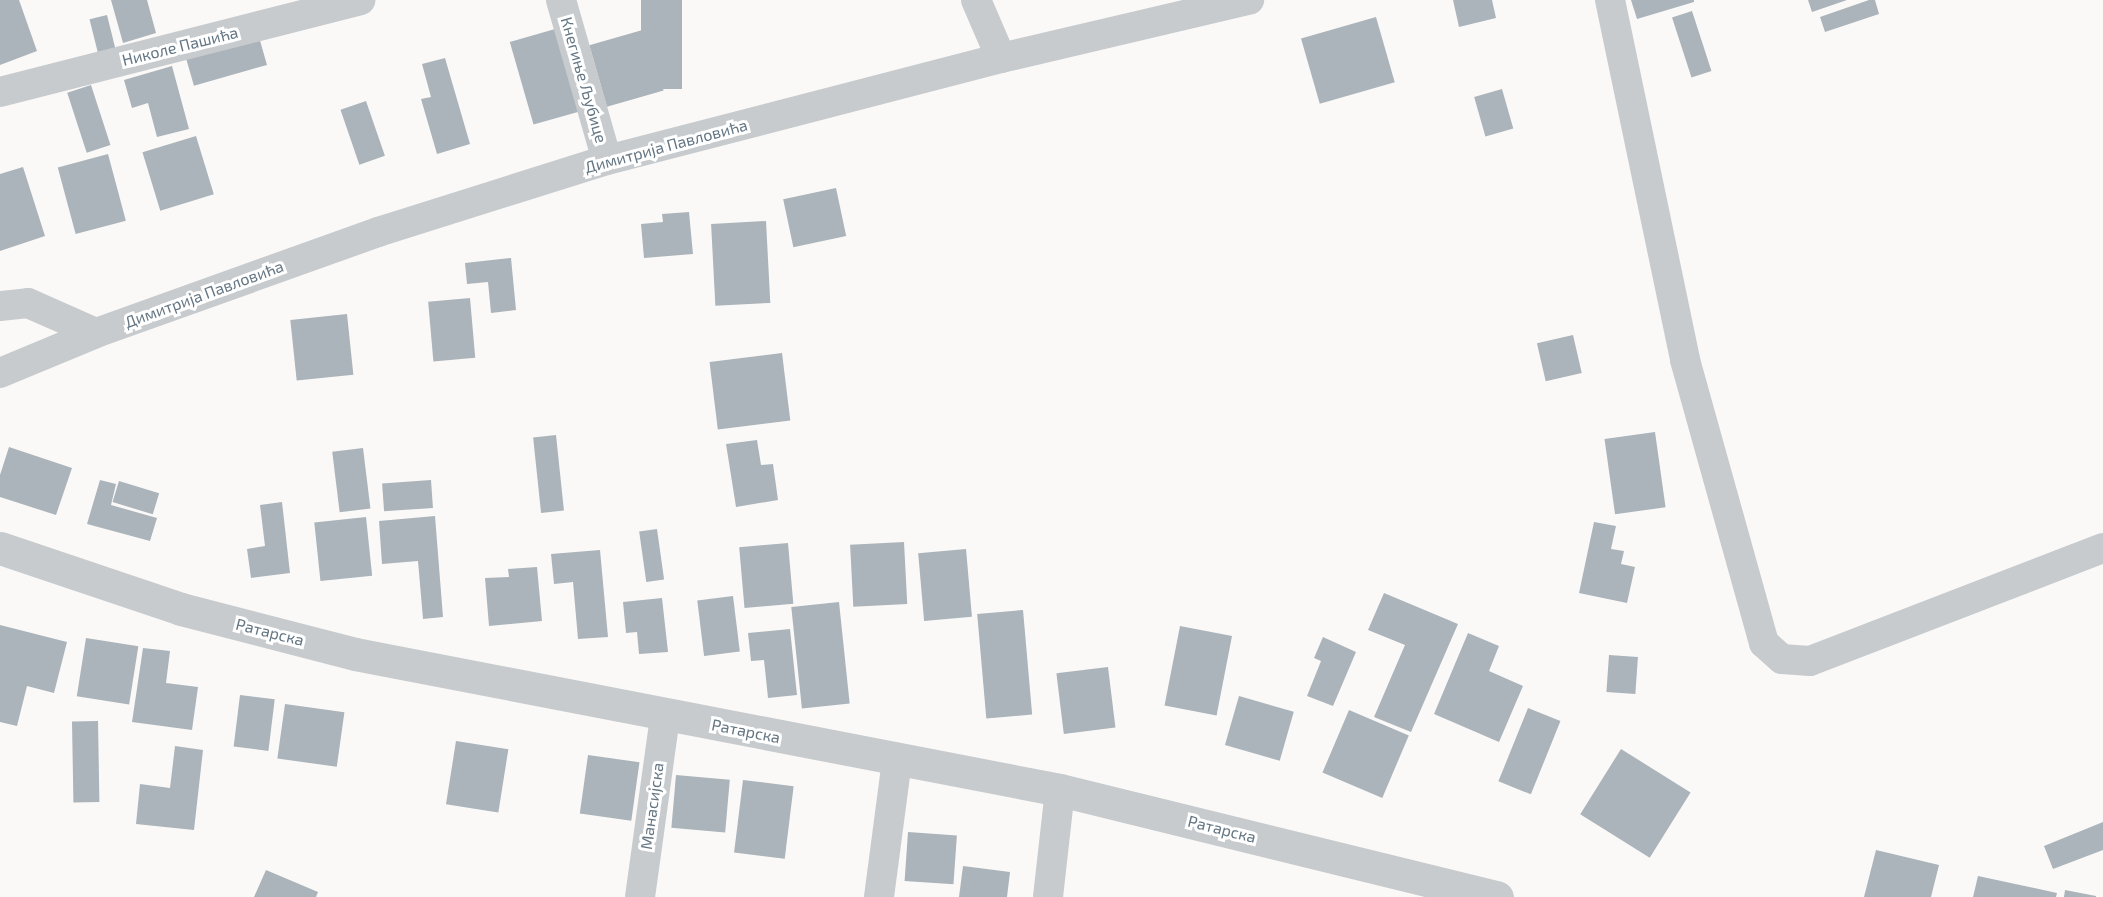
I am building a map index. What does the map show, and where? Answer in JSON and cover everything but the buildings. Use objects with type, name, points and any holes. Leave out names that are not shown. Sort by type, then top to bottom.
[{"type":"street","name":"Николе Пашића","points":[[0,92],[360,0]]},
{"type":"street","name":"Кнегиње Љубице","points":[[561,0],[608,160]]},
{"type":"street","points":[[976,0],[1001,58]]},
{"type":"street","name":"Димитрија Павловића","points":[[0,373],[96,333],[378,232],[608,160],[1001,58],[1248,0]]},
{"type":"street","points":[[1610,0],[1685,360],[1764,643],[1782,659],[1810,661],[2103,548]]},
{"type":"street","points":[[0,306],[28,303],[96,333]]},
{"type":"street","name":"Ратарска","points":[[0,548],[181,609],[355,654],[664,716],[1060,790],[1430,889],[1497,897]]},
{"type":"street","name":"Манасијска","points":[[640,897],[664,716]]},
{"type":"street","points":[[879,897],[897,760]]},
{"type":"street","points":[[1048,897],[1060,790]]}]
